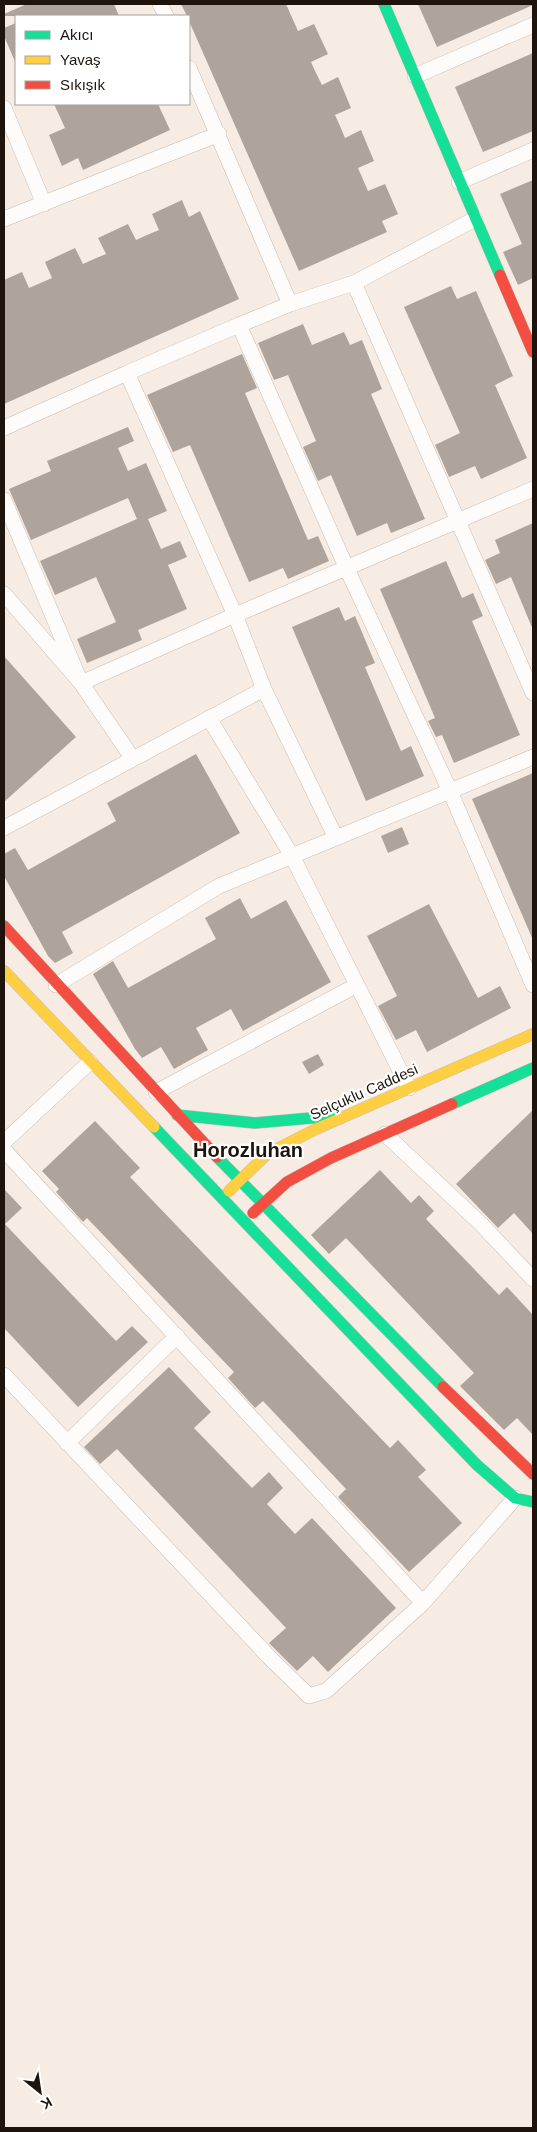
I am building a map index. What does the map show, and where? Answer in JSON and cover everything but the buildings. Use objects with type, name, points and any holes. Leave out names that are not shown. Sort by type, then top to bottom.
[{"type":"street","points":[[384,4],[475,219],[527,319],[533,352]]},
{"type":"street","points":[[414,76],[533,25]]},
{"type":"street","points":[[190,70],[219,134],[290,304]]},
{"type":"street","points":[[4,108],[44,204]]},
{"type":"street","points":[[4,219],[219,134]]},
{"type":"street","points":[[459,182],[533,150]]},
{"type":"street","points":[[4,428],[239,325],[290,304],[354,283],[475,219]]},
{"type":"street","points":[[354,283],[533,693]]},
{"type":"street","points":[[239,325],[347,570],[450,791],[533,985]]},
{"type":"street","points":[[127,373],[235,615],[264,688],[336,838]]},
{"type":"street","points":[[81,683],[235,615],[347,570],[533,489]]},
{"type":"street","points":[[4,500],[81,683]]},
{"type":"street","points":[[4,594],[81,683],[133,759]]},
{"type":"street","points":[[4,828],[264,688]]},
{"type":"street","points":[[209,718],[292,856],[409,1088]]},
{"type":"street","points":[[56,985],[219,886],[533,757]]},
{"type":"street","points":[[4,926],[56,985],[239,1181],[490,1434],[533,1474]]},
{"type":"street","points":[[4,972],[477,1465],[514,1498],[533,1502]]},
{"type":"street","points":[[156,1092],[357,986]]},
{"type":"street","name":"Selçuklu Caddesi","points":[[221,1198],[267,1154],[316,1129],[533,1034]]},
{"type":"street","points":[[4,1142],[90,1062]]},
{"type":"street","points":[[244,1222],[286,1182],[331,1158],[533,1068]]},
{"type":"street","points":[[177,1114],[255,1123],[351,1114]]},
{"type":"street","points":[[385,1134],[481,1224],[533,1279]]},
{"type":"street","points":[[4,1150],[423,1603]]},
{"type":"street","points":[[66,1443],[177,1336]]},
{"type":"street","points":[[4,1375],[66,1443],[309,1696],[326,1691],[423,1603],[514,1498]]},
{"type":"traffic: fast","points":[[384,4],[500,275]]},
{"type":"traffic: fast","points":[[452,1104],[533,1068]]},
{"type":"traffic: fast","points":[[177,1115],[255,1123],[333,1116]]},
{"type":"traffic: fast","points":[[154,1127],[477,1465],[515,1498],[533,1502]]},
{"type":"traffic: fast","points":[[217,1157],[443,1387]]},
{"type":"traffic: slow","points":[[4,971],[154,1127]]},
{"type":"traffic: slow","points":[[229,1191],[267,1154],[316,1129],[533,1034]]},
{"type":"traffic: jam","points":[[500,275],[533,352]]},
{"type":"traffic: jam","points":[[4,926],[217,1157]]},
{"type":"traffic: jam","points":[[253,1213],[287,1182],[331,1158],[452,1104]]},
{"type":"traffic: jam","points":[[443,1387],[533,1474]]},
{"type":"district","name":"Horozluhan","points":[[248,1150]]}]
